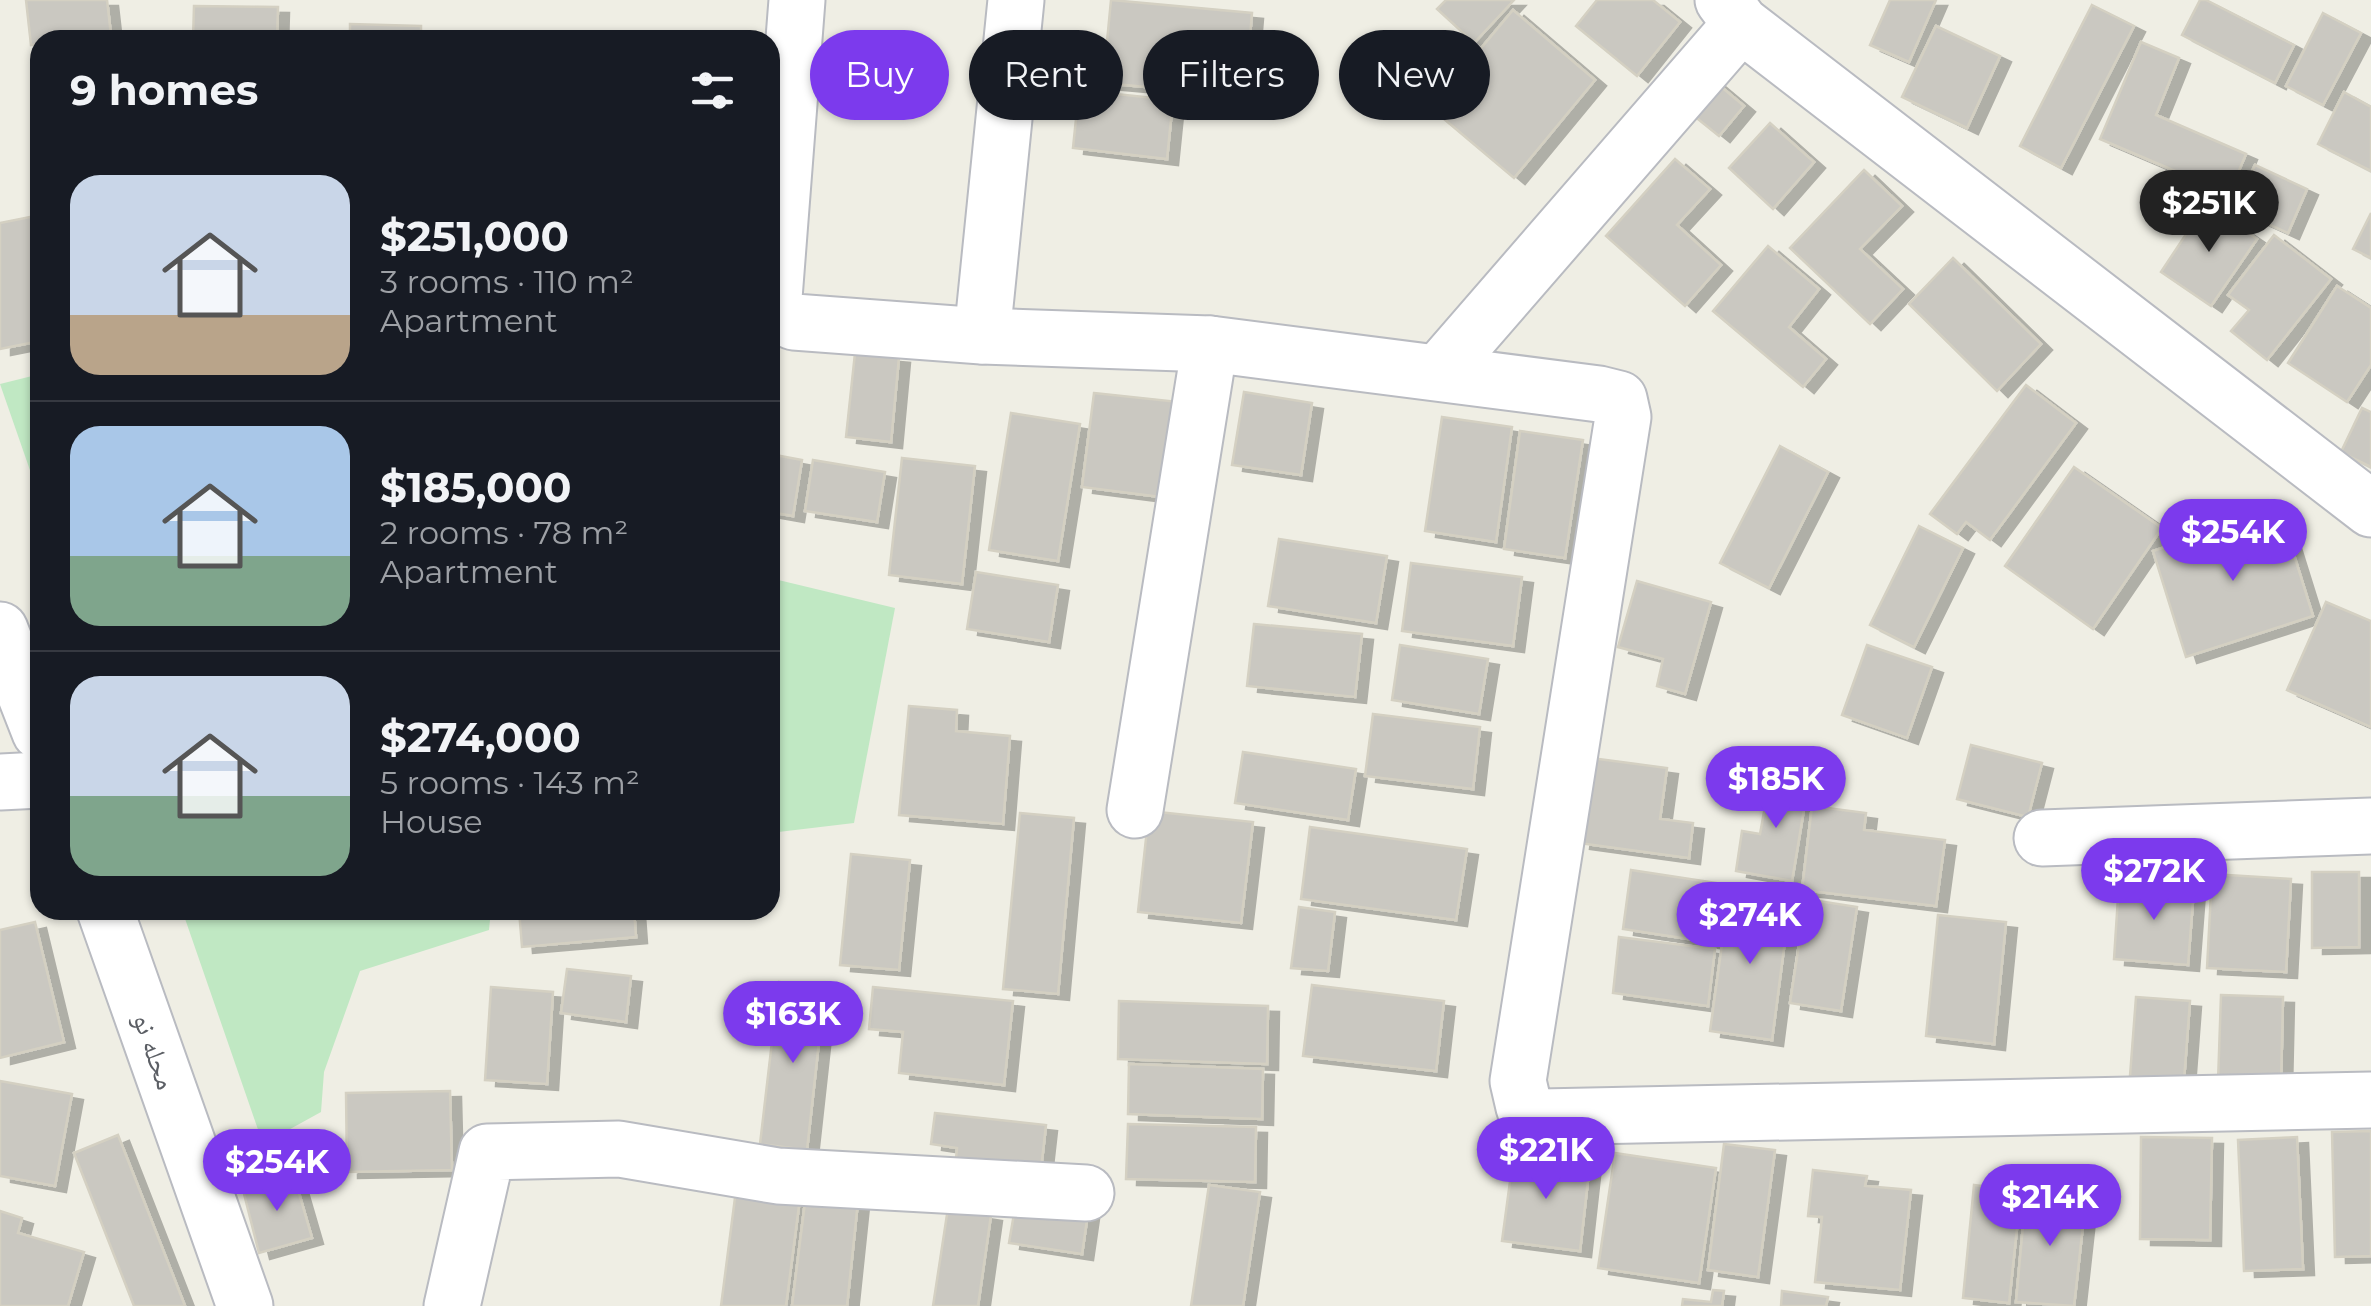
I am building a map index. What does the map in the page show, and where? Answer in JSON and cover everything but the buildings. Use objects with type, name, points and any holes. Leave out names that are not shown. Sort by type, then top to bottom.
[{"type":"street","points":[[780,224],[798,0]]},
{"type":"street","points":[[982,336],[1016,0]]},
{"type":"street","points":[[1439,372],[1732,12],[2371,509]]},
{"type":"street","points":[[780,316],[794,322],[982,336],[1210,344],[1618,398],[1624,417],[1518,1080],[1524,1108],[1540,1116],[2371,1100]]},
{"type":"street","points":[[1135,810],[1210,344]]},
{"type":"street","points":[[0,630],[30,706]]},
{"type":"street","points":[[0,782],[30,780]]},
{"type":"street","points":[[2042,838],[2371,826]]},
{"type":"street","name":"محله نو","points":[[109,920],[245,1306]]},
{"type":"street","points":[[452,1306],[487,1152],[620,1149],[778,1176],[1086,1193]]},
{"type":"green space","points":[[30,376],[30,470],[0,384]]},
{"type":"green space","points":[[780,580],[895,608],[854,823],[780,832]]},
{"type":"green space","points":[[185,920],[490,920],[489,930],[360,971],[324,1072],[321,1112],[263,1144]]}]
